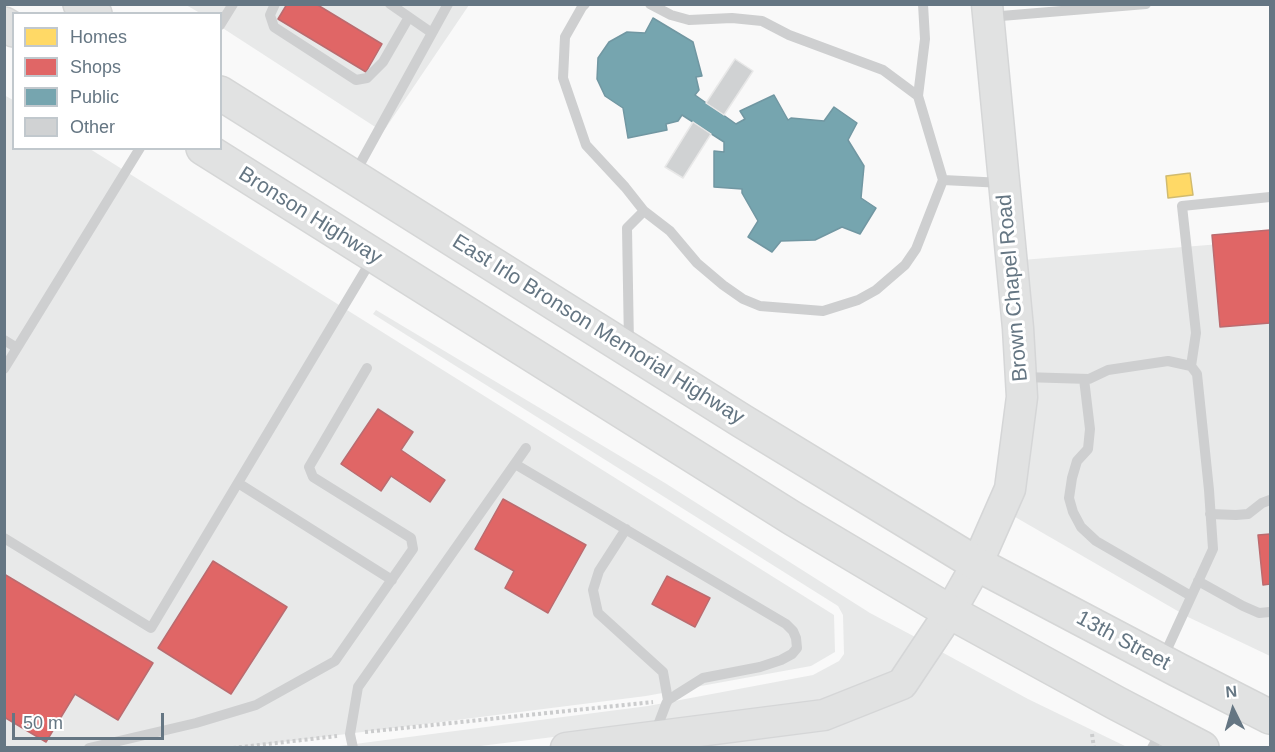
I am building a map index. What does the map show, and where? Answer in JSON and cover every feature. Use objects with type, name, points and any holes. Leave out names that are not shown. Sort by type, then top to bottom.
[{"type":"highway","name":"East Irlo Bronson Memorial Highway","points":[[222,94],[742,421],[977,564]]},
{"type":"highway","points":[[222,116],[320,174],[356,177]]},
{"type":"highway","name":"Bronson Highway","points":[[205,150],[782,512],[950,612]]},
{"type":"highway","name":"13th Street","points":[[977,564],[1270,717]]},
{"type":"highway","points":[[950,612],[1158,738],[1202,747]]},
{"type":"street","name":"Brown Chapel Road","points":[[566,747],[654,742],[825,715],[902,684],[950,612],[977,564],[1010,489],[1022,397],[1018,328],[988,11]]},
{"type":"lane","points":[[222,22],[233,4]]},
{"type":"lane","points":[[275,4],[270,15],[274,27],[356,80],[367,78],[383,62],[409,17]]},
{"type":"lane","points":[[390,4],[432,33]]},
{"type":"lane","points":[[356,177],[448,4]]},
{"type":"lane","points":[[585,4],[565,37],[563,78],[586,146],[625,187],[644,211],[670,231],[697,263],[742,299],[760,306],[823,311],[858,300],[876,291],[905,266],[916,249],[943,180],[918,96],[925,39],[923,4]]},
{"type":"lane","points":[[650,4],[671,15],[689,20],[732,18],[762,21],[789,35],[883,70],[918,96]]},
{"type":"lane","points":[[988,11],[1146,4]]},
{"type":"lane","points":[[4,369],[139,150]]},
{"type":"lane","points":[[943,180],[1004,183]]},
{"type":"lane","points":[[1191,366],[1196,333],[1182,206],[1270,197]]},
{"type":"lane","points":[[628,350],[627,228],[644,211]]},
{"type":"lane","points":[[4,538],[152,628],[374,256]]},
{"type":"lane","points":[[4,340],[17,348]]},
{"type":"lane","points":[[1021,377],[1089,379],[1108,370],[1168,362],[1191,366],[1197,374],[1213,549],[1162,661]]},
{"type":"lane","points":[[89,747],[196,723],[256,705],[335,661],[413,549],[411,538],[313,477],[309,467],[366,368]]},
{"type":"lane","points":[[1084,379],[1090,429],[1088,449],[1077,461],[1072,478],[1070,498],[1073,512],[1081,527],[1096,541],[1191,596]]},
{"type":"lane","points":[[353,747],[350,734],[358,687],[526,448]]},
{"type":"lane","points":[[515,464],[786,624],[793,631],[798,648],[792,654],[760,667],[702,678],[668,700],[654,742]]},
{"type":"lane","points":[[238,483],[392,580]]},
{"type":"lane","points":[[1210,514],[1248,514],[1270,500]]},
{"type":"lane","points":[[626,529],[599,572],[593,590],[598,613],[663,672],[668,700]]},
{"type":"lane","points":[[1198,580],[1243,606],[1259,613],[1270,612]]},
{"type":"path","points":[[366,732],[651,702]]},
{"type":"path","points":[[1092,734],[1094,747]]},
{"type":"path","points":[[233,747],[339,735]]},
{"type":"shaded area","points":[[186,5],[469,5],[383,132],[222,28],[222,12],[198,12]]},
{"type":"shaded area","points":[[4,95],[12,99],[12,150],[92,150],[834,615],[835,652],[811,666],[646,696],[244,747],[5,747]]},
{"type":"shaded area","points":[[1270,240],[1270,656],[1188,617],[1010,514],[1022,260]]},
{"type":"shaded area","points":[[376,310],[665,483],[870,613],[919,639],[895,675],[822,704],[472,747],[324,748],[648,706],[813,675],[839,661],[844,654],[843,615],[838,606],[373,314]]},
{"type":"shaded area","points":[[938,650],[1028,699],[1127,747],[660,748],[818,728]]},
{"type":"building: Homes","points":[[1190,173],[1193,195],[1168,198],[1166,176]]},
{"type":"building: Shops","points":[[287,4],[316,4],[382,44],[366,72],[278,19]]},
{"type":"building: Shops","points":[[1270,230],[1270,323],[1220,327],[1212,235]]},
{"type":"building: Shops","points":[[378,409],[413,432],[401,450],[445,480],[430,502],[391,476],[381,491],[341,464]]},
{"type":"building: Shops","points":[[503,499],[586,545],[548,613],[505,588],[514,571],[475,549]]},
{"type":"building: Shops","points":[[1270,534],[1270,584],[1263,585],[1258,535]]},
{"type":"building: Shops","points":[[213,561],[287,607],[231,694],[158,648]]},
{"type":"building: Shops","points":[[4,574],[153,663],[118,720],[75,694],[46,742],[4,717]]},
{"type":"building: Shops","points":[[667,576],[710,598],[695,627],[652,604]]},
{"type":"building: Public","points":[[653,18],[693,42],[702,76],[696,77],[699,90],[695,95],[736,124],[745,119],[740,111],[774,95],[788,120],[791,118],[824,121],[834,107],[857,123],[848,140],[864,166],[861,198],[876,208],[860,234],[842,227],[815,240],[781,241],[772,252],[748,237],[758,221],[742,189],[714,187],[714,151],[724,152],[724,142],[682,115],[678,121],[666,124],[667,130],[628,138],[623,108],[605,96],[597,79],[598,58],[609,42],[627,32],[645,33]]},
{"type":"building: Other","points":[[735,59],[753,71],[724,115],[706,103]]},
{"type":"building: Other","points":[[693,122],[711,134],[683,178],[665,167]]}]
